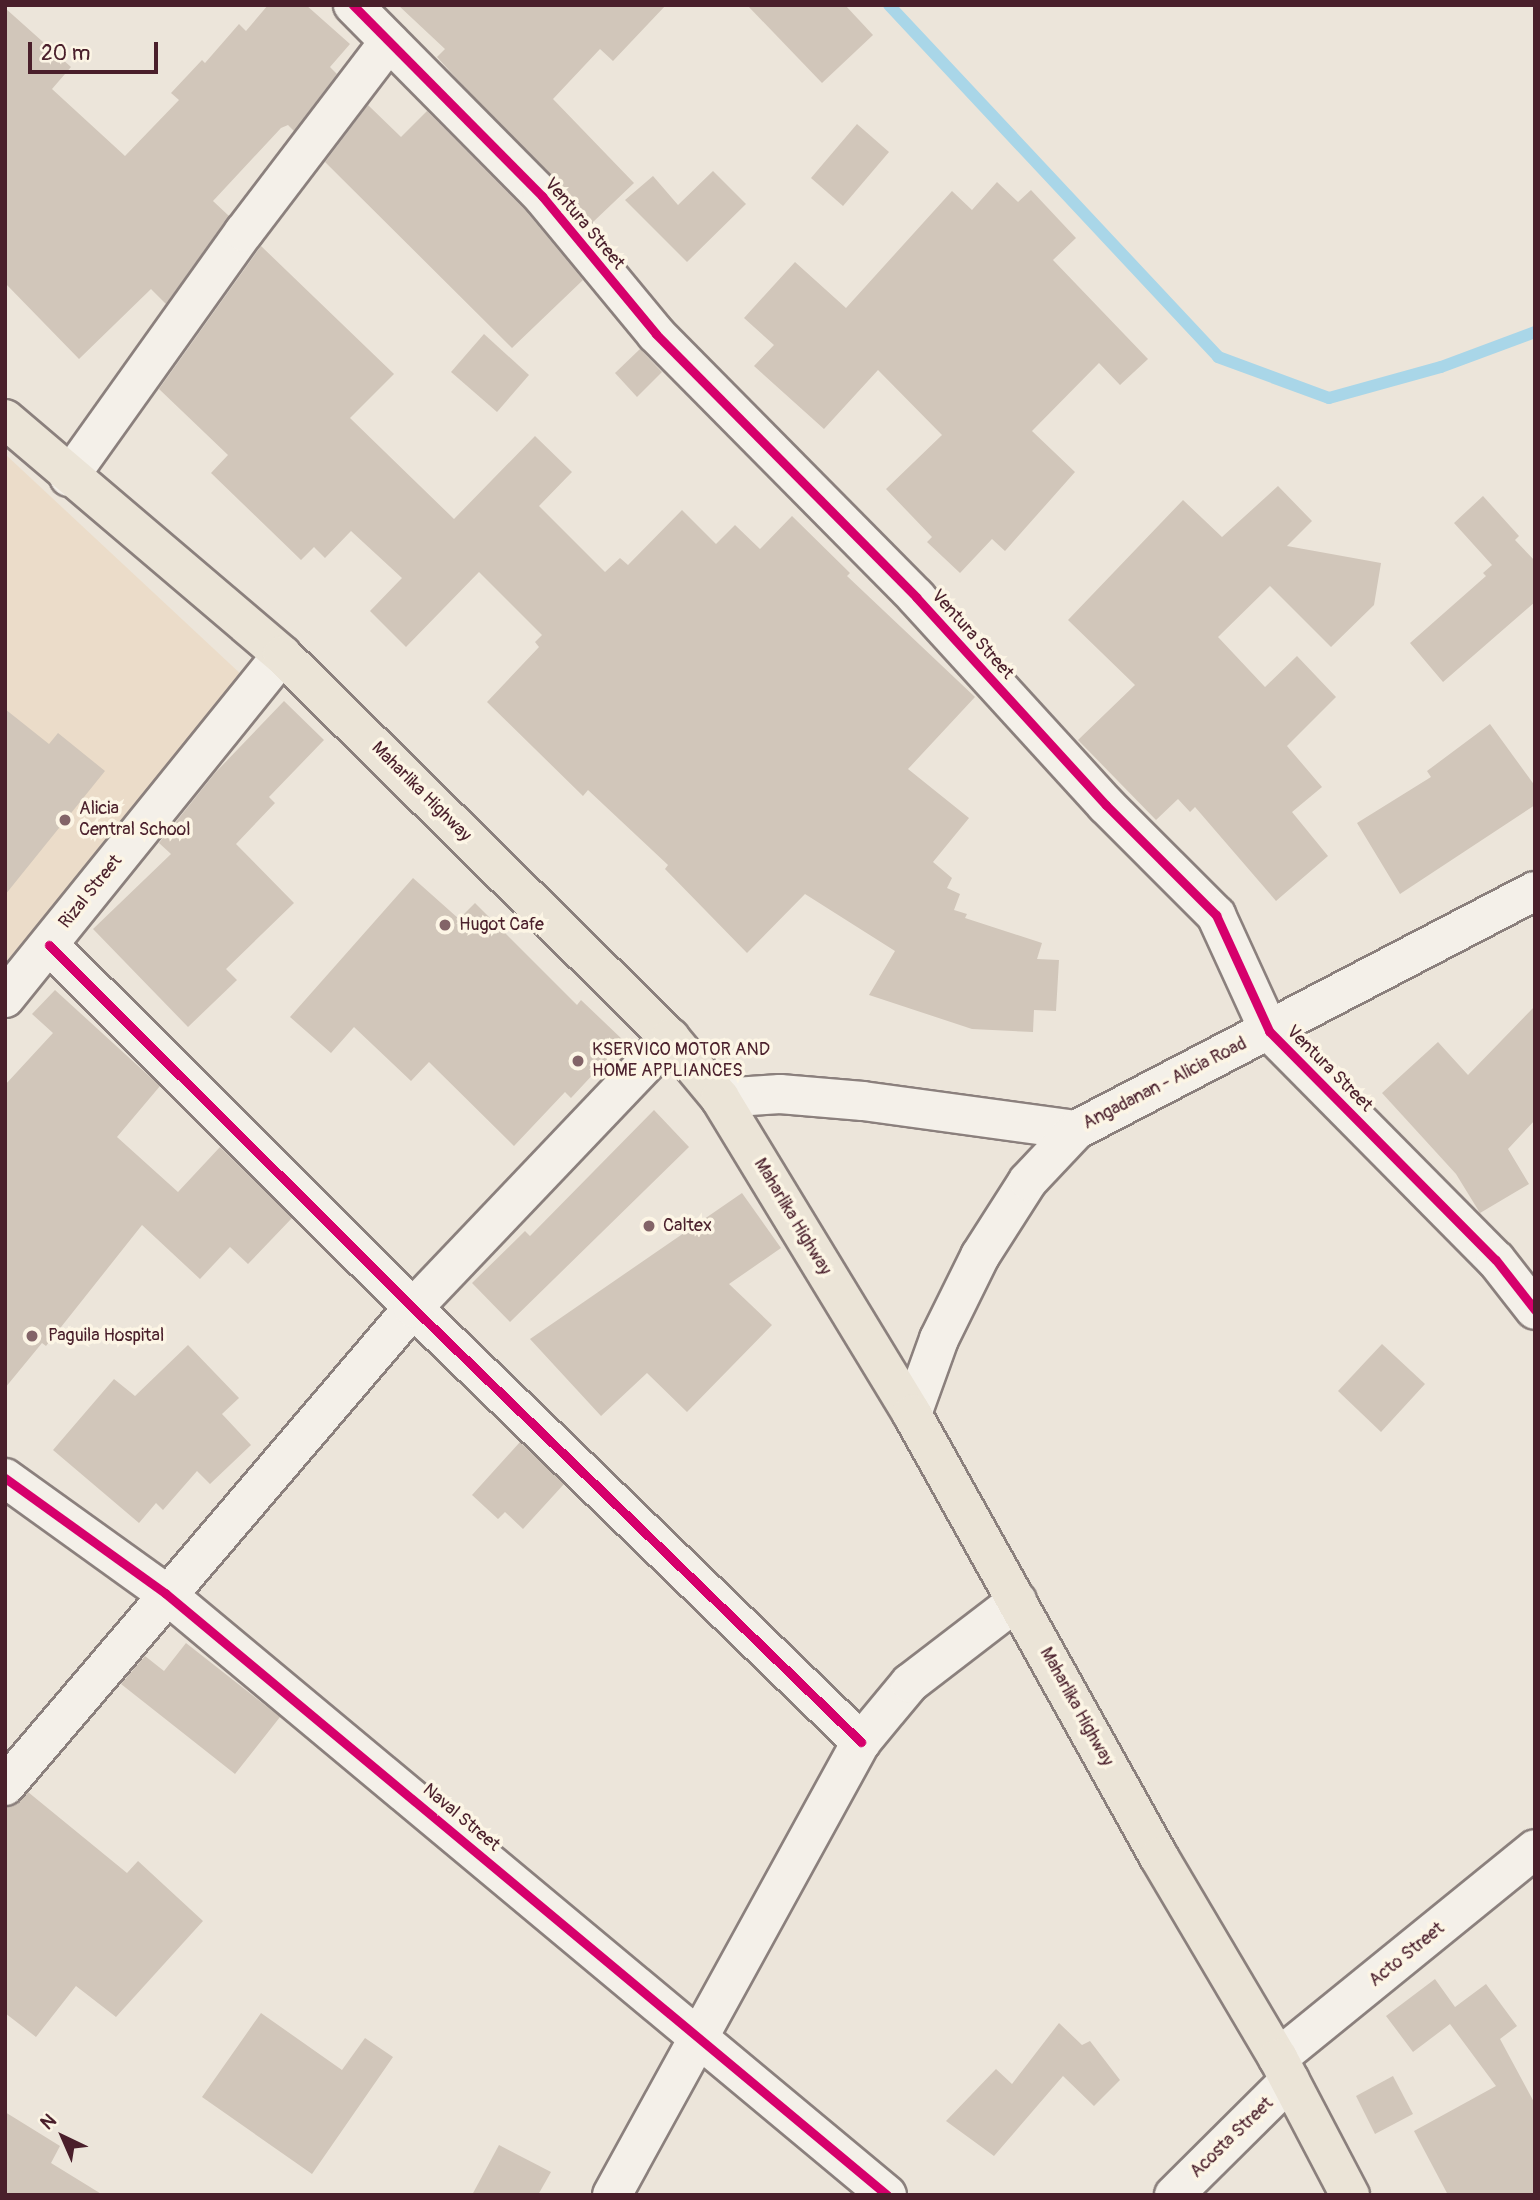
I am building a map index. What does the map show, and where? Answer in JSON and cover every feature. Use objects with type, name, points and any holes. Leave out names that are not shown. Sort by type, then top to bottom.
[{"type":"main road","name":"Maharlika Highway","points":[[5,419],[69,477],[282,655],[670,1038],[720,1098],[912,1414],[1284,2069],[1349,2195]]},
{"type":"street","name":"Ventura Street","points":[[353,5],[542,196],[656,334],[916,597],[1106,805],[1216,915],[1269,1031],[1496,1260],[1535,1310]]},
{"type":"street","points":[[69,477],[244,232],[389,42]]},
{"type":"street","name":"Rizal Street","points":[[5,998],[282,655]]},
{"type":"street","name":"Angadanan - Alicia Road","points":[[720,1098],[780,1094],[863,1101],[1076,1130],[1535,891]]},
{"type":"street","points":[[48,946],[413,1308],[860,1742]]},
{"type":"street","points":[[5,1786],[165,1593],[413,1308],[670,1038]]},
{"type":"street","points":[[912,1414],[939,1339],[980,1256],[1028,1181],[1076,1130]]},
{"type":"street","name":"Naval Street","points":[[5,1478],[165,1593],[698,2034],[887,2195]]},
{"type":"street","points":[[612,2195],[860,1742],[910,1683],[1017,1601]]},
{"type":"street","name":"Acto Street","points":[[1284,2069],[1535,1849]]},
{"type":"street","name":"Acosta Street","points":[[1174,2195],[1284,2069]]},
{"type":"shaded area","name":"Alicia Central School","points":[[5,454],[244,677],[5,963]]},
{"type":"building","points":[[268,5],[306,5],[350,44],[330,67],[337,74],[294,131],[288,125],[281,128],[213,201],[229,216],[166,304],[151,289],[79,359],[5,283],[5,8],[71,67],[52,89],[125,156],[179,100],[171,93],[202,60],[205,63],[239,24],[246,31]]},
{"type":"building","points":[[398,5],[666,5],[613,61],[600,49],[553,99],[634,183],[592,223],[437,57],[445,49]]},
{"type":"building","points":[[747,5],[845,5],[873,35],[822,83]]},
{"type":"building","points":[[368,105],[401,137],[427,111],[526,211],[583,280],[512,348],[325,162]]},
{"type":"building","points":[[857,124],[889,152],[843,206],[811,178]]},
{"type":"building","points":[[713,171],[746,204],[687,262],[625,200],[653,176],[678,205]]},
{"type":"building","points":[[997,182],[1018,202],[1031,190],[1076,238],[1053,260],[1148,359],[1120,385],[1099,363],[1032,431],[1075,472],[1005,551],[992,539],[960,573],[927,542],[932,537],[886,489],[942,435],[878,370],[824,429],[754,366],[774,345],[744,318],[795,262],[846,308],[952,191],[972,210]]},
{"type":"building","points":[[261,246],[394,374],[350,418],[454,519],[535,436],[572,472],[539,506],[605,572],[620,558],[628,565],[682,510],[716,544],[735,525],[760,549],[792,516],[850,573],[847,576],[975,697],[908,769],[969,818],[933,862],[952,878],[947,888],[960,894],[954,910],[967,914],[965,918],[1042,943],[1037,959],[1059,960],[1056,1011],[1034,1010],[1033,1032],[972,1029],[869,995],[895,951],[805,894],[747,953],[665,869],[668,865],[588,790],[583,796],[487,702],[539,647],[535,642],[542,635],[479,572],[406,647],[370,611],[402,578],[351,531],[325,558],[314,547],[301,560],[211,473],[228,455],[159,389]]},
{"type":"building","points":[[484,334],[529,375],[497,412],[451,372]]},
{"type":"building","points":[[640,349],[662,372],[637,397],[615,373]]},
{"type":"building","points":[[1278,486],[1312,521],[1287,546],[1381,563],[1374,605],[1331,647],[1270,586],[1218,637],[1265,687],[1297,656],[1336,697],[1287,746],[1322,787],[1292,812],[1328,856],[1276,901],[1195,807],[1190,812],[1178,799],[1156,820],[1078,740],[1135,685],[1068,620],[1183,500],[1222,537]]},
{"type":"building","points":[[1483,496],[1519,536],[1515,540],[1535,561],[1535,602],[1443,682],[1410,643],[1486,576],[1483,573],[1492,565],[1454,523]]},
{"type":"building","points":[[284,701],[324,740],[269,797],[275,803],[236,844],[294,903],[226,969],[237,980],[188,1027],[93,929],[171,854],[159,843],[215,773]]},
{"type":"building","points":[[5,709],[49,744],[58,733],[105,771],[5,895]]},
{"type":"building","points":[[1490,724],[1535,786],[1535,805],[1400,894],[1357,823],[1431,777],[1427,771]]},
{"type":"building","points":[[413,878],[459,919],[475,903],[577,1005],[581,1000],[624,1041],[571,1098],[565,1092],[514,1146],[429,1062],[411,1081],[354,1027],[331,1053],[290,1017]]},
{"type":"building","points":[[55,990],[160,1086],[117,1137],[178,1192],[220,1147],[292,1218],[248,1264],[230,1247],[200,1279],[142,1225],[46,1346],[42,1343],[5,1388],[5,1085],[53,1033],[32,1014]]},
{"type":"building","points":[[1535,1006],[1535,1120],[1508,1149],[1529,1184],[1480,1213],[1456,1174],[1382,1093],[1438,1042],[1468,1075]]},
{"type":"building","points":[[654,1110],[689,1147],[510,1322],[472,1283],[525,1231],[530,1236]]},
{"type":"building","points":[[742,1193],[781,1248],[729,1284],[772,1325],[687,1412],[647,1373],[601,1416],[530,1339]]},
{"type":"building","points":[[1382,1344],[1425,1384],[1381,1432],[1338,1391]]},
{"type":"building","points":[[188,1345],[239,1398],[222,1414],[251,1445],[210,1484],[197,1471],[163,1510],[156,1503],[139,1523],[53,1450],[114,1379],[135,1396]]},
{"type":"building","points":[[520,1442],[564,1484],[523,1529],[505,1512],[498,1519],[472,1495]]},
{"type":"building","points":[[186,1643],[280,1717],[235,1774],[121,1684],[145,1656],[164,1671]]},
{"type":"building","points":[[28,1792],[127,1873],[138,1861],[203,1921],[116,2017],[76,1986],[36,2037],[5,2013],[5,1807]]},
{"type":"building","points":[[1435,1979],[1455,2007],[1486,1984],[1517,2026],[1500,2039],[1535,2104],[1535,2195],[1448,2195],[1414,2131],[1496,2086],[1450,2024],[1413,2052],[1386,2016]]},
{"type":"building","points":[[261,2013],[342,2070],[365,2038],[393,2057],[312,2174],[202,2097]]},
{"type":"building","points":[[1059,2023],[1082,2045],[1090,2041],[1120,2080],[1094,2106],[1063,2076],[994,2156],[946,2121],[996,2069],[1012,2084]]},
{"type":"building","points":[[1393,2076],[1413,2114],[1375,2134],[1356,2096]]},
{"type":"building","points":[[5,2112],[60,2146],[51,2163],[103,2195],[5,2195]]},
{"type":"building","points":[[499,2145],[551,2172],[538,2195],[472,2195]]},
{"type":"waterway","points":[[889,5],[1218,357],[1329,398],[1441,367],[1535,332]]},
{"type":"cycle path","points":[[353,5],[542,196],[656,334],[916,597],[1106,805],[1216,915],[1269,1031],[1496,1260],[1535,1310]]},
{"type":"cycle path","points":[[49,945],[413,1308],[861,1742]]},
{"type":"cycle path","points":[[5,1478],[165,1593],[887,2195]]},
{"type":"place","name":"Alicia Central School","points":[[65,820]]},
{"type":"place","name":"Hugot Cafe","points":[[445,925]]},
{"type":"place","name":"KSERVICO MOTOR AND HOME APPLIANCES","points":[[578,1061]]},
{"type":"place","name":"Caltex","points":[[649,1226]]},
{"type":"place","name":"Paguila Hospital","points":[[32,1336]]}]
